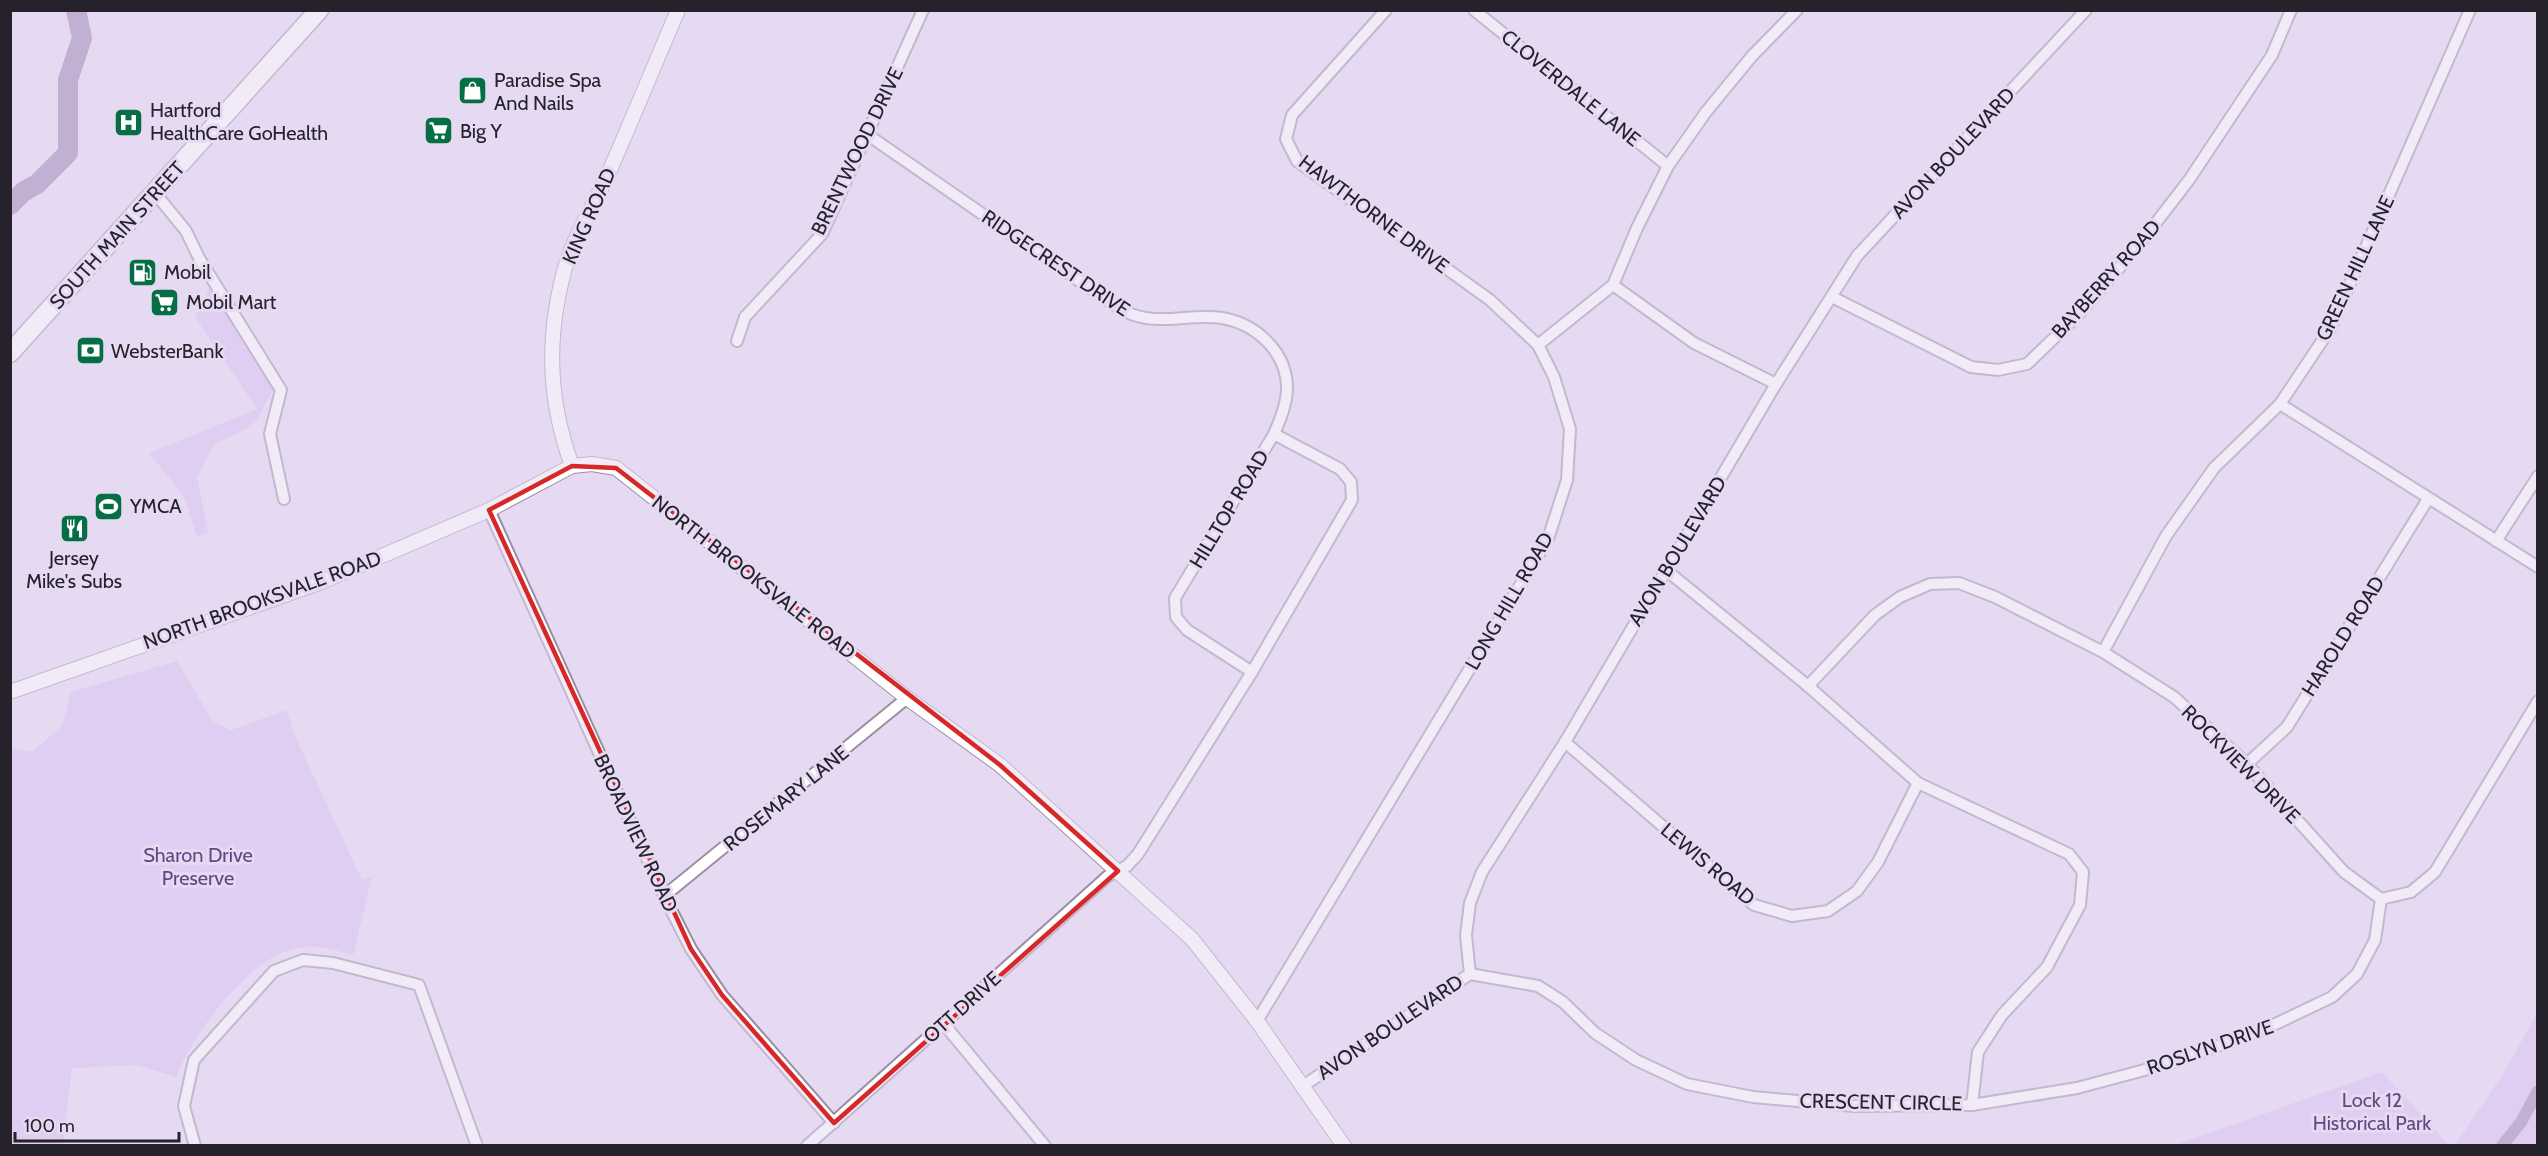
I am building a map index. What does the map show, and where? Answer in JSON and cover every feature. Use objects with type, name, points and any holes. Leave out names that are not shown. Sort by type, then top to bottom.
[{"type":"highway","name":"SOUTH MAIN STREET","points":[[10,353],[320,10]]},
{"type":"main road","name":"KING ROAD","points":[[572,466],[560,433],[552,384],[552,336],[567,260],[609,172],[678,10]]},
{"type":"main road","name":"NORTH BROOKSVALE ROAD","points":[[10,692],[319,583],[489,510],[572,466],[592,464],[616,468],[907,698],[1000,765],[1192,939],[1257,1021],[1344,1146]]},
{"type":"street","name":"BRENTWOOD DRIVE","points":[[737,341],[745,317],[822,234],[923,10]]},
{"type":"street","name":"HAWTHORNE DRIVE","points":[[1386,10],[1292,115],[1286,139],[1297,161],[1490,300],[1538,345]]},
{"type":"street","name":"CLOVERDALE LANE","points":[[1474,10],[1668,166]]},
{"type":"street","points":[[1538,345],[1613,285],[1668,166],[1706,112],[1752,56],[1797,10]]},
{"type":"street","name":"AVON BOULEVARD","points":[[1303,1086],[1470,974],[1466,935],[1470,903],[1482,872],[1565,742],[1776,384],[1857,256],[2086,10]]},
{"type":"street","name":"BAYBERRY ROAD","points":[[1832,297],[1971,367],[1998,370],[2027,364],[2078,315],[2135,250],[2189,180],[2272,55],[2291,10]]},
{"type":"street","name":"GREEN HILL LANE","points":[[2103,652],[2166,536],[2214,468],[2280,404],[2330,329],[2470,10]]},
{"type":"street","name":"RIDGECREST DRIVE","points":[[868,135],[1114,305],[1136,316],[1219,317],[1240,321],[1259,333],[1274,349],[1285,368],[1287,391],[1283,413],[1274,434]]},
{"type":"street","points":[[155,193],[182,224],[211,279],[281,390],[270,434],[284,499]]},
{"type":"street","points":[[1613,285],[1694,343],[1776,384]]},
{"type":"street","name":"LONG HILL ROAD","points":[[1257,1021],[1548,539],[1567,480],[1570,429],[1554,377],[1538,345]]},
{"type":"street","points":[[2280,404],[2538,567]]},
{"type":"street","name":"HILLTOP ROAD","points":[[1118,871],[1127,866],[1138,854],[1252,672],[1352,500],[1351,482],[1340,469],[1274,434],[1175,598],[1176,617],[1187,630],[1252,672]]},
{"type":"street","points":[[2496,541],[2538,476]]},
{"type":"street","name":"HAROLD ROAD","points":[[2247,764],[2287,726],[2428,499]]},
{"type":"street","name":"BROADVIEW ROAD","points":[[489,510],[664,896],[691,949],[722,995],[834,1123]]},
{"type":"street","name":"CRESCENT CIRCLE","points":[[1470,974],[1538,986],[1563,1002],[1595,1033],[1636,1060],[1688,1084],[1753,1097],[1854,1106],[1972,1105],[1978,1052],[2002,1015],[2047,967],[2080,905],[2083,872],[2069,854],[1918,783],[1808,686],[1666,570]]},
{"type":"street","name":"ROCKVIEW DRIVE","points":[[1808,686],[1875,615],[1900,597],[1930,584],[1959,583],[2103,652],[2174,697],[2247,764],[2344,872],[2381,899]]},
{"type":"street","name":"ROSEMARY LANE","points":[[664,896],[907,698]]},
{"type":"street","points":[[2381,899],[2411,892],[2435,872],[2538,701]]},
{"type":"street","name":"LEWIS ROAD","points":[[1565,742],[1754,906],[1792,916],[1828,911],[1857,891],[1878,862],[1918,783]]},
{"type":"street","name":"OTT DRIVE","points":[[807,1146],[1108,876],[1118,871]]},
{"type":"street","name":"ROSLYN DRIVE","points":[[1972,1105],[2077,1088],[2171,1063],[2265,1029],[2332,997],[2357,974],[2375,940],[2381,899]]},
{"type":"street","points":[[195,1146],[184,1106],[194,1060],[274,971],[303,960],[333,963],[420,986],[477,1146]]},
{"type":"street","points":[[943,1023],[1045,1146]]},
{"type":"highlighted area","points":[[572,466],[616,468],[1000,765],[1118,871],[834,1123],[722,995],[691,949],[489,510]]},
{"type":"green space","points":[[211,286],[274,388],[257,420],[245,430],[214,444],[197,477],[208,533],[197,537],[184,496],[149,453],[257,409],[195,317]]},
{"type":"green space","name":"Sharon Drive Preserve","points":[[177,661],[213,722],[231,730],[287,710],[294,734],[362,880],[372,877],[353,955],[322,948],[298,948],[274,957],[257,968],[239,984],[207,1022],[184,1060],[177,1077],[136,1065],[72,1068],[63,1145],[11,1145],[11,748],[32,752],[62,726],[71,692]]},
{"type":"green space","points":[[2537,1013],[2537,1145],[2455,1145],[2505,1071]]},
{"type":"green space","name":"Lock 12 Historical Park","points":[[2382,1072],[2449,1145],[2175,1145]]},
{"type":"waterway","points":[[10,205],[23,192],[37,184],[68,153],[68,80],[82,38],[76,10]]},
{"type":"waterway","points":[[2502,1146],[2521,1122],[2538,1091]]},
{"type":"place","name":"Paradise Spa And Nails","points":[[473,91]]},
{"type":"place","name":"Hartford HealthCare GoHealth","points":[[129,122]]},
{"type":"place","name":"Big Y","points":[[439,131]]},
{"type":"place","name":"Mobil","points":[[143,272]]},
{"type":"place","name":"Mobil Mart","points":[[165,302]]},
{"type":"place","name":"WebsterBank","points":[[90,351]]},
{"type":"place","name":"YMCA","points":[[109,506]]},
{"type":"place","name":"Jersey Mike's Subs","points":[[74,528]]}]
